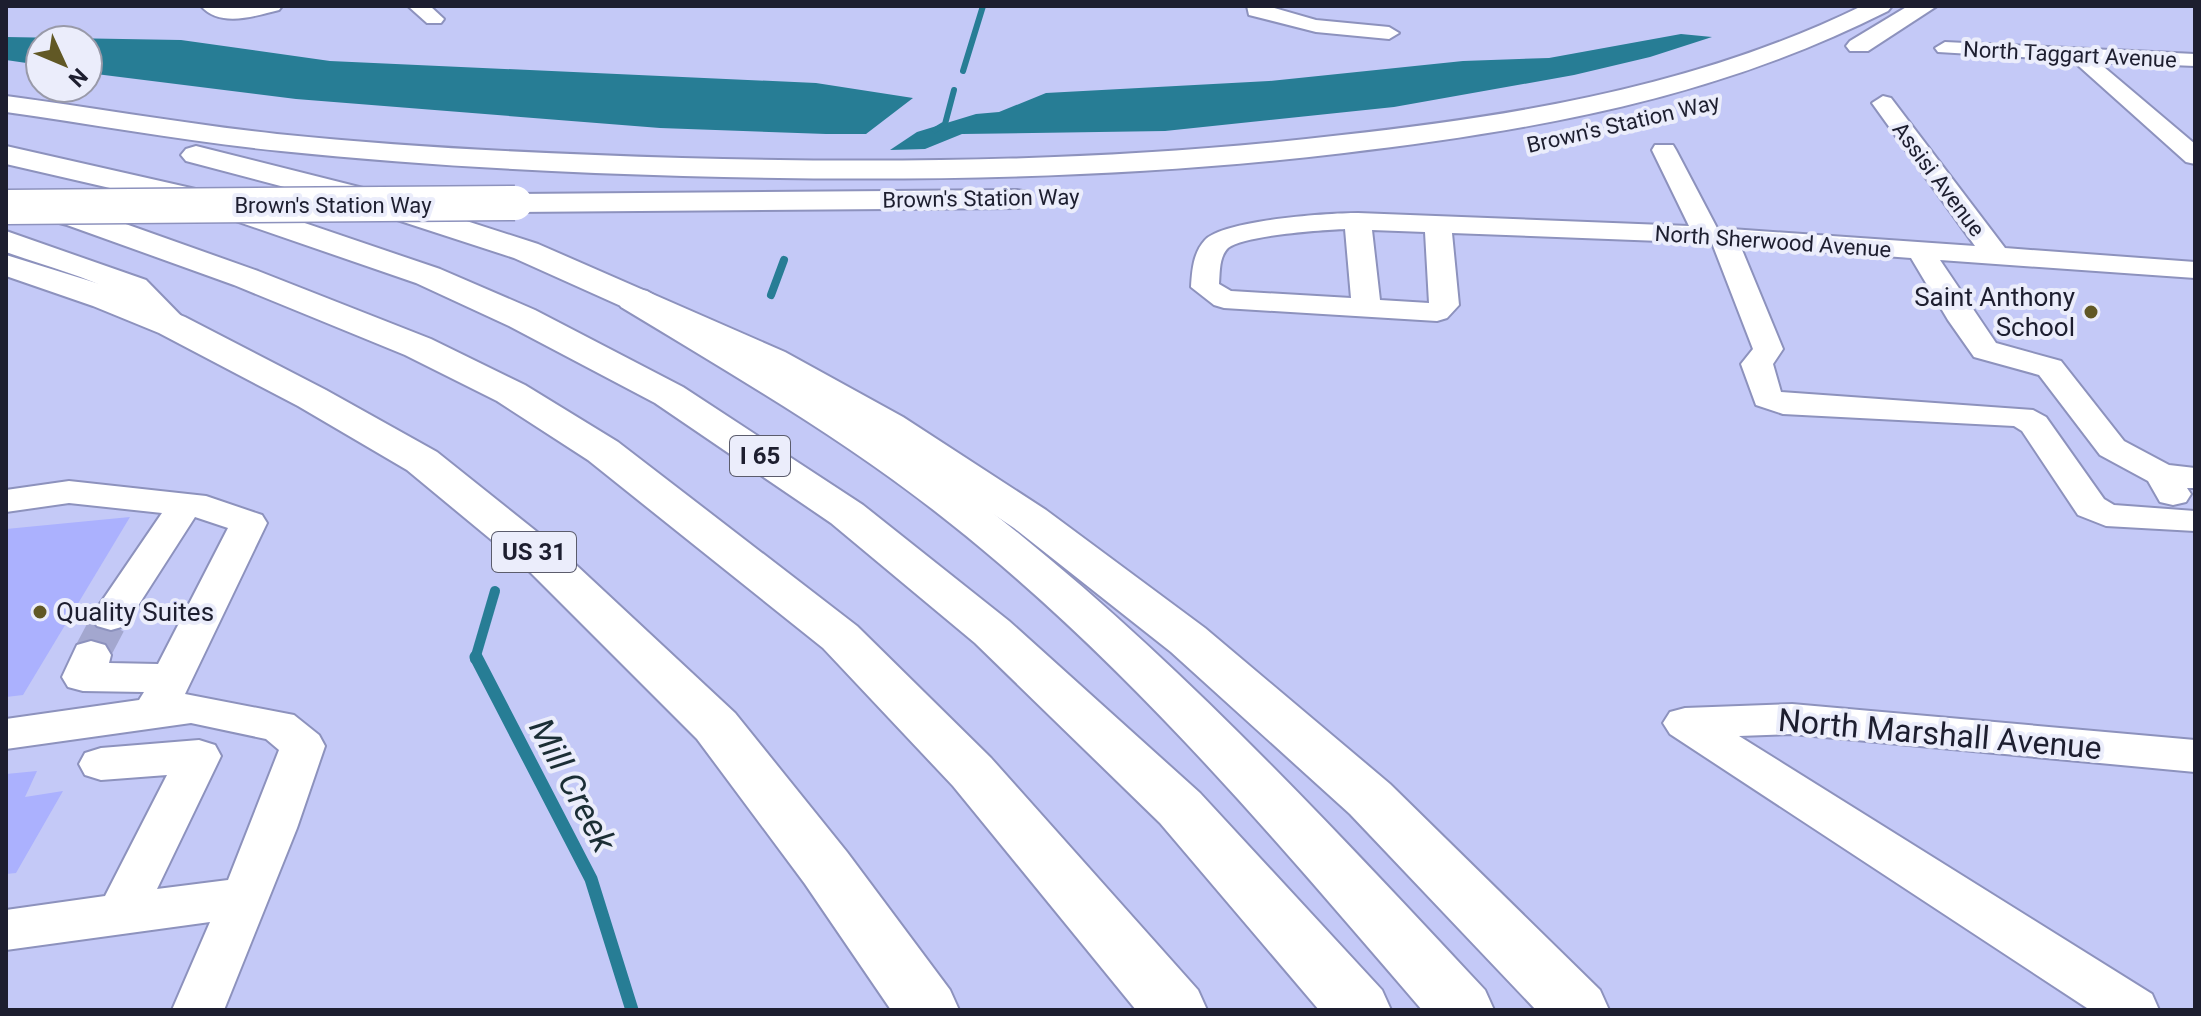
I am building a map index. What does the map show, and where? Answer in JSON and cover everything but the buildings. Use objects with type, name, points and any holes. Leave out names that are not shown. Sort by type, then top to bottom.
[{"type":"main road","name":"Brown's Station Way","points":[[6,104],[227,136],[545,162],[817,170],[996,169],[1129,163],[1359,143],[1585,107],[1745,66],[1810,42],[1880,6]]},
{"type":"main road","name":"Brown's Station Way","points":[[1452,159],[1615,128],[1722,99],[1842,55],[1925,6]]},
{"type":"main road","points":[[6,114],[198,155],[356,196],[526,251],[785,367],[889,426],[1030,519],[1188,640],[1370,799],[1577,1010]]},
{"type":"main road","name":"I 65","points":[[6,155],[211,202],[414,271],[522,318],[669,395],[847,514],[992,632],[1180,808],[1359,1010]]},
{"type":"main road","name":"Brown's Station Way","points":[[6,207],[1040,198]]},
{"type":"main road","points":[[6,199],[78,218],[319,305],[418,347],[511,393],[603,451],[840,637],[972,772],[1175,1010]]},
{"type":"main road","points":[[6,241],[134,287],[172,325]]},
{"type":"main road","name":"US 31","points":[[6,265],[106,298],[172,325],[312,398],[422,461],[545,561],[716,726],[826,868],[927,1010]]},
{"type":"main road","points":[[634,299],[863,437],[969,516],[1107,635],[1288,815],[1462,1010]]},
{"type":"street","points":[[211,6],[216,10],[239,12],[272,6]]},
{"type":"street","points":[[418,6],[434,19]]},
{"type":"street","points":[[1257,8],[1316,26],[1389,33]]},
{"type":"street","name":"North Taggart Avenue","points":[[1945,48],[2195,60]]},
{"type":"street","points":[[2078,55],[2193,154]]},
{"type":"street","name":"Assisi Avenue","points":[[1883,103],[1996,255]]},
{"type":"street","points":[[1664,150],[1715,236],[1768,349],[1757,364],[1767,398],[1783,404],[2021,417],[2034,424],[2091,507],[2106,515],[2192,525],[2178,476],[2112,448],[2050,368],[2036,362],[2000,356],[1982,348],[1921,251]]},
{"type":"street","points":[[1354,221],[1366,308],[1437,312],[1444,305],[1438,224]]},
{"type":"street","name":"North Sherwood Avenue","points":[[1366,308],[1224,299],[1205,287],[1206,264],[1216,244],[1233,236],[1312,222],[1354,221],[1715,236],[2195,270]]},
{"type":"street","points":[[6,501],[69,492],[206,507],[249,523],[163,695],[6,734]]},
{"type":"street","points":[[111,617],[185,505]]},
{"type":"street","points":[[91,655],[83,677],[163,695],[191,708],[279,726],[303,746],[198,1010]]},
{"type":"street","name":"North Marshall Avenue","points":[[2133,1010],[1685,723],[1792,719],[2195,756]]},
{"type":"street","points":[[101,764],[199,756],[120,915]]},
{"type":"street","points":[[6,930],[245,897]]},
{"type":"water","points":[[1681,34],[1712,37],[1650,57],[1574,75],[1394,107],[1165,131],[962,134],[925,149],[890,150],[917,132],[976,114],[999,112],[1046,93],[1269,81],[1463,61],[1549,58]]},
{"type":"water","points":[[6,37],[24,37],[24,63],[6,60]]},
{"type":"water","points":[[104,39],[181,40],[330,61],[816,83],[913,98],[866,134],[660,128],[296,99],[104,75]]},
{"type":"waterway","name":"Mill Creek","points":[[963,71],[983,6]]},
{"type":"waterway","name":"Mill Creek","points":[[935,130],[945,124],[954,90]]},
{"type":"waterway","name":"Mill Creek","points":[[771,295],[784,260]]},
{"type":"waterway","name":"Mill Creek","points":[[475,659],[495,591]]},
{"type":"waterway","name":"Mill Creek","points":[[476,657],[591,879],[632,1010]]},
{"type":"tunnel","points":[[91,655],[111,617]]},
{"type":"place","name":"Saint Anthony School","points":[[2091,312]]},
{"type":"place","name":"Quality Suites","points":[[40,612]]}]
